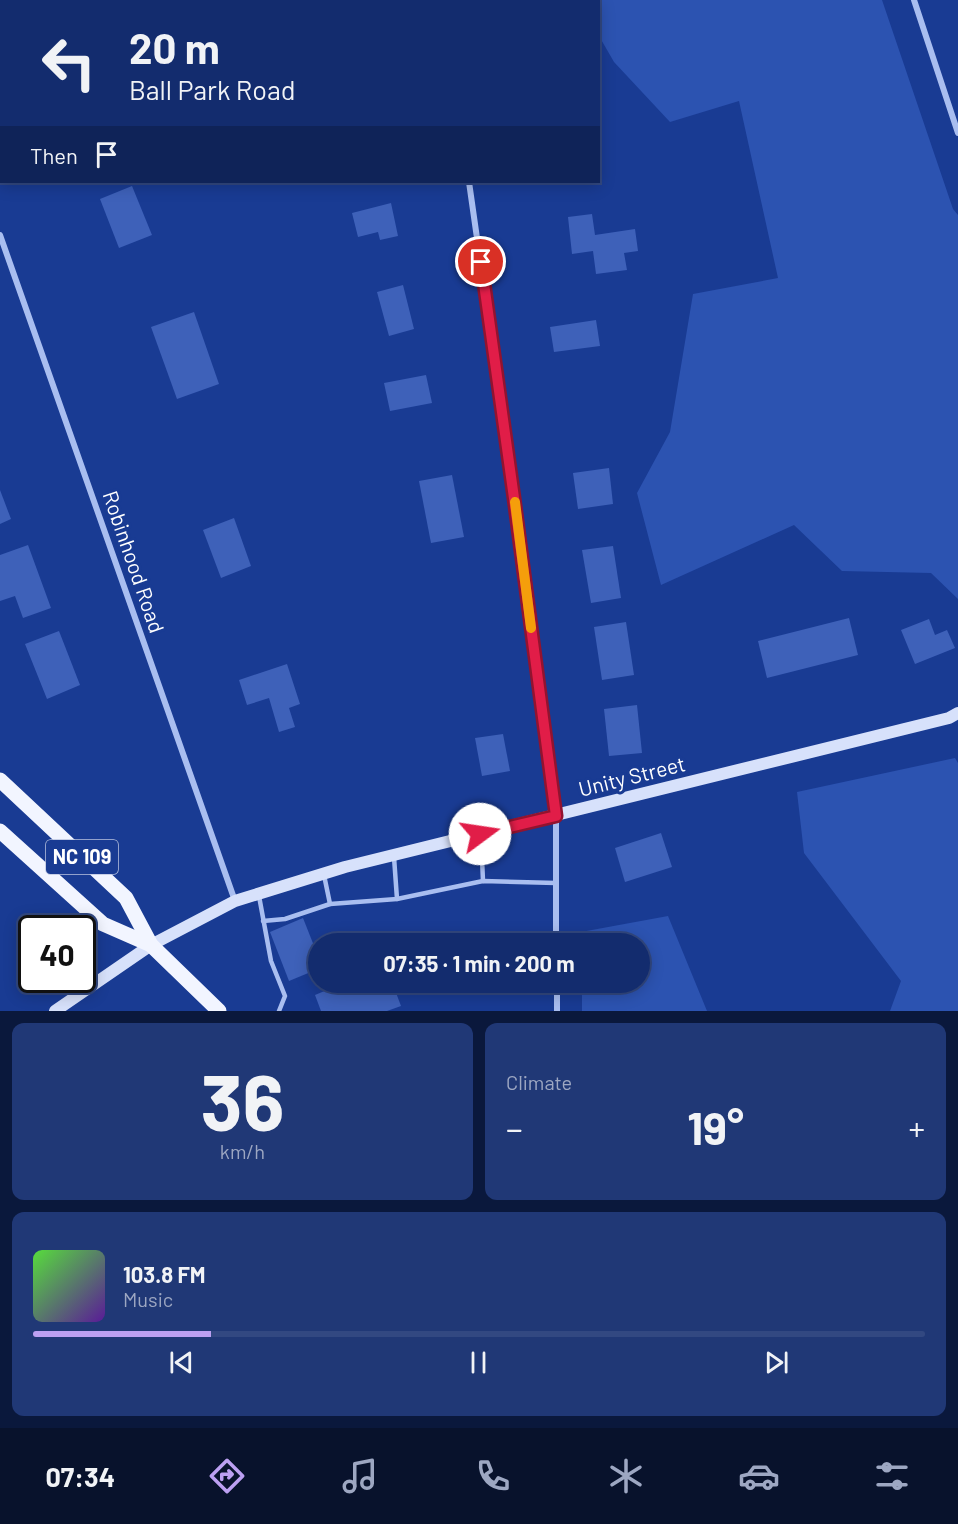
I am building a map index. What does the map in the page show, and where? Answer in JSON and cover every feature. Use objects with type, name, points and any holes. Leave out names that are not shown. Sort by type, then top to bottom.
[{"type":"main road","name":"NC 109","points":[[0,780],[126,898],[151,945],[219,1011]]},
{"type":"main road","name":"NC 109","points":[[0,831],[103,924],[151,945]]},
{"type":"street","points":[[914,0],[958,133]]},
{"type":"street","points":[[469,183],[556,816],[556,933]]},
{"type":"street","name":"Robinhood Road","points":[[0,235],[234,901]]},
{"type":"street","name":"Unity Street","points":[[55,1011],[151,945],[234,901],[258,893],[393,855],[958,714]]},
{"type":"street","points":[[556,993],[557,1011]]},
{"type":"lane","points":[[480,834],[483,881]]},
{"type":"lane","points":[[393,855],[397,899]]},
{"type":"lane","points":[[324,873],[330,904]]},
{"type":"lane","points":[[263,921],[285,919],[330,904],[397,899],[483,881],[556,883]]},
{"type":"lane","points":[[258,893],[271,961],[285,996],[279,1011]]},
{"type":"shaded area","points":[[600,0],[882,0],[953,209],[958,215],[958,599],[931,573],[842,571],[794,525],[661,585],[637,493],[670,432],[693,294],[778,278],[739,101],[670,122],[614,62],[600,38]]},
{"type":"shaded area","points":[[955,758],[958,763],[958,1011],[890,1011],[901,981],[804,853],[797,792]]},
{"type":"shaded area","points":[[668,916],[707,1011],[582,1011],[582,993],[650,993],[650,933],[581,932]]},
{"type":"building","points":[[132,186],[152,235],[119,248],[100,199]]},
{"type":"building","points":[[391,203],[398,236],[380,240],[378,232],[358,237],[352,213]]},
{"type":"building","points":[[592,214],[595,235],[635,229],[638,251],[624,253],[627,270],[596,274],[593,251],[572,254],[568,217]]},
{"type":"building","points":[[403,285],[414,329],[389,336],[377,292]]},
{"type":"building","points":[[194,312],[219,384],[177,399],[151,327]]},
{"type":"building","points":[[596,320],[600,346],[554,352],[550,327]]},
{"type":"building","points":[[426,375],[432,403],[390,411],[384,383]]},
{"type":"building","points":[[609,468],[613,504],[578,509],[573,473]]},
{"type":"building","points":[[452,475],[464,537],[431,543],[419,481]]},
{"type":"building","points":[[0,490],[11,519],[0,524]]},
{"type":"building","points":[[234,518],[251,566],[221,578],[203,530]]},
{"type":"building","points":[[28,545],[51,608],[23,618],[15,596],[0,601],[0,555]]},
{"type":"building","points":[[613,546],[621,598],[591,603],[582,550]]},
{"type":"building","points":[[849,618],[858,655],[767,678],[758,641]]},
{"type":"building","points":[[929,619],[935,635],[947,630],[955,648],[915,664],[901,630]]},
{"type":"building","points":[[626,622],[634,675],[602,680],[594,627]]},
{"type":"building","points":[[59,631],[80,685],[47,699],[25,644]]},
{"type":"building","points":[[287,664],[300,704],[289,708],[295,727],[279,732],[269,698],[247,705],[239,680]]},
{"type":"building","points":[[637,705],[642,753],[609,756],[604,709]]},
{"type":"building","points":[[503,734],[510,771],[482,776],[475,738]]},
{"type":"building","points":[[661,833],[672,867],[625,882],[615,848]]},
{"type":"building","points":[[303,918],[309,933],[308,973],[289,981],[270,932]]},
{"type":"building","points":[[320,993],[396,993],[401,1006],[387,1011],[321,1011],[315,995]]},
{"type":"slow traffic","points":[[515,502],[531,628]]},
{"type":"route","points":[[480,834],[556,816],[481,262]]}]
